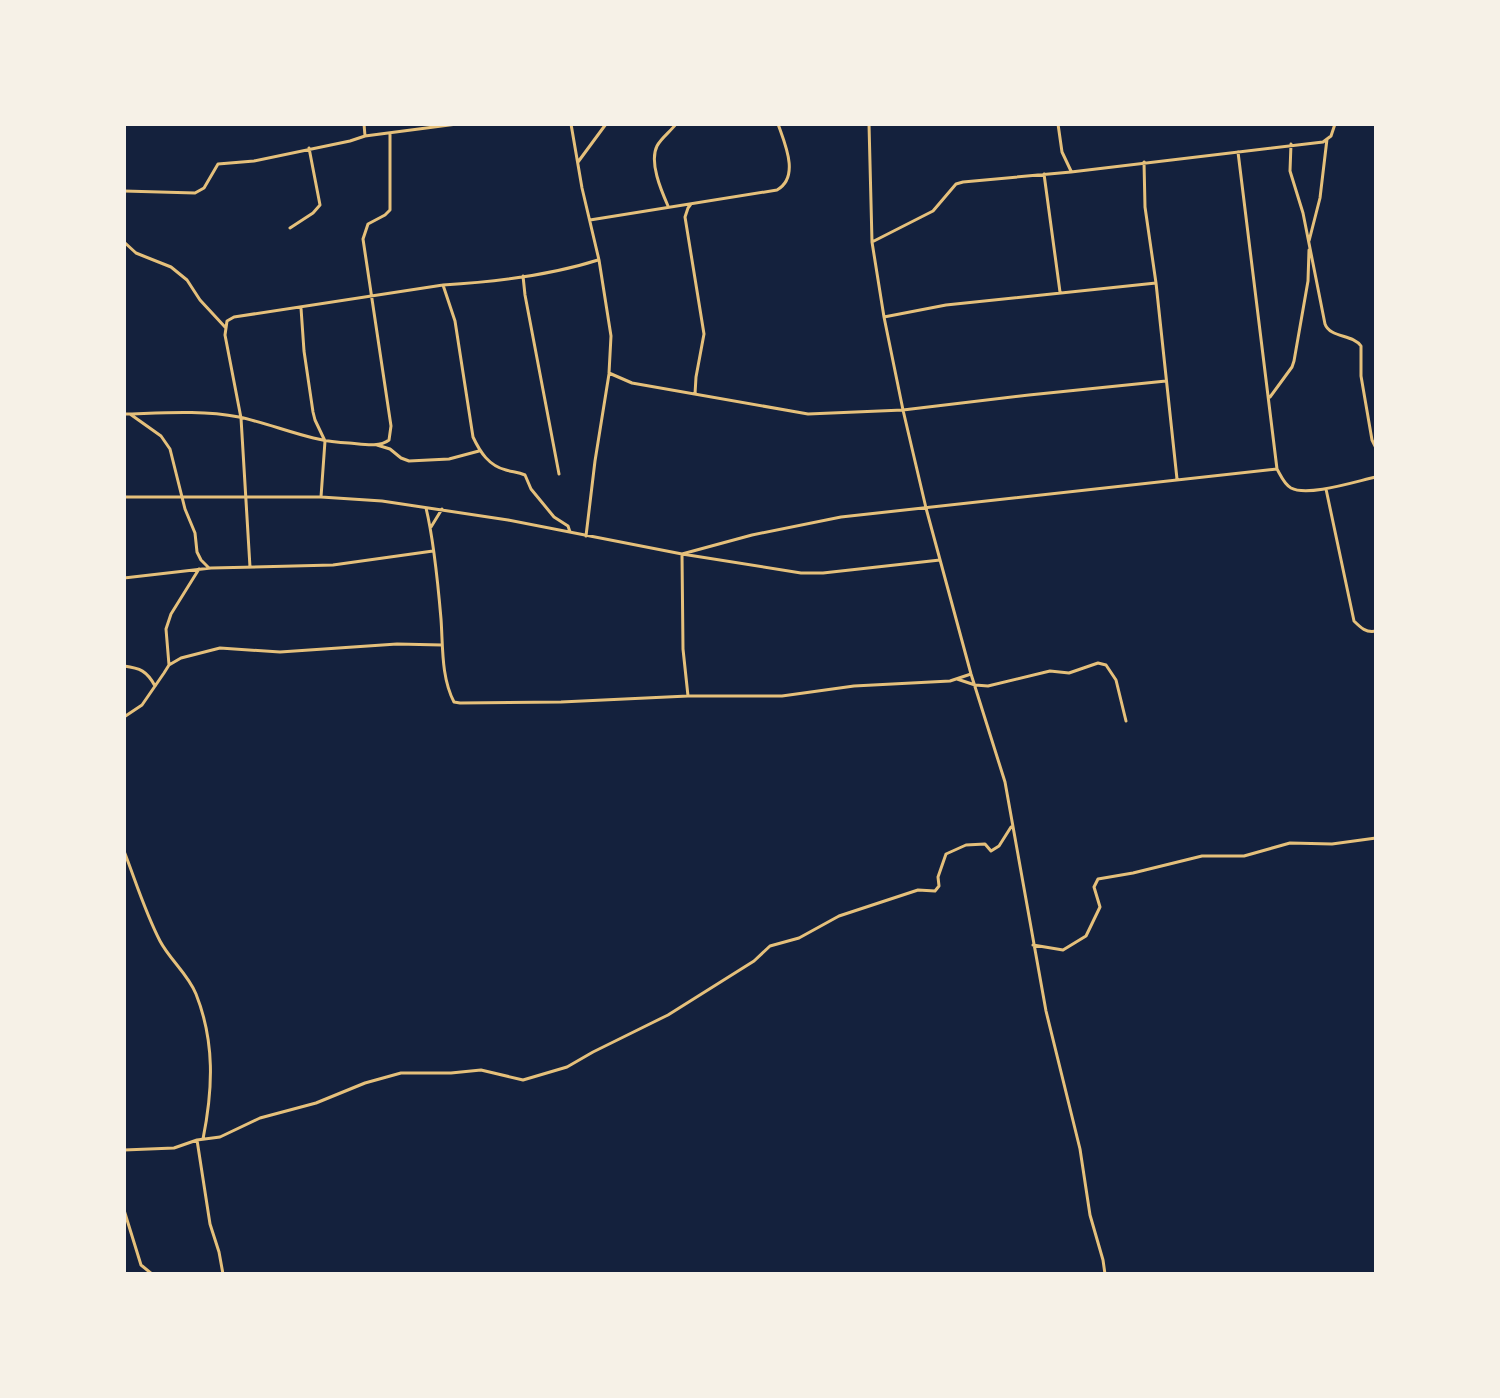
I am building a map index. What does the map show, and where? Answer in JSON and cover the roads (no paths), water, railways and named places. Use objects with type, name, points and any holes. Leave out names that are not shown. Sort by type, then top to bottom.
[{"type":"street","points":[[364,124],[365,136]]},
{"type":"street","points":[[124,191],[195,193],[204,188],[218,164],[254,161],[365,136],[457,124]]},
{"type":"street","points":[[571,124],[599,260],[611,336],[609,374],[586,536]]},
{"type":"street","points":[[578,162],[606,124]]},
{"type":"street","points":[[668,206],[657,180],[655,153],[657,144],[676,124]]},
{"type":"street","points":[[590,220],[777,190],[784,186],[789,177],[785,145],[778,124]]},
{"type":"street","points":[[869,124],[872,242],[884,317],[903,410],[926,508],[971,674],[1005,782],[1046,1011],[1080,1149],[1090,1215],[1105,1274]]},
{"type":"street","points":[[1058,124],[1062,152],[1071,172]]},
{"type":"street","points":[[872,242],[933,210],[956,184],[1323,142],[1331,136],[1335,124]]},
{"type":"street","points":[[375,445],[385,443],[391,435],[363,239],[368,224],[390,210],[390,134]]},
{"type":"street","points":[[1269,398],[1292,368],[1294,361],[1308,281],[1309,243],[1320,198],[1327,139]]},
{"type":"street","points":[[1291,144],[1290,171],[1309,243],[1326,328],[1354,339],[1361,346],[1360,376],[1372,440],[1376,448]]},
{"type":"street","points":[[290,228],[313,213],[320,205],[309,148]]},
{"type":"street","points":[[1238,152],[1277,469],[1284,482],[1293,489],[1326,489],[1376,477]]},
{"type":"street","points":[[1144,162],[1145,207],[1178,479]]},
{"type":"street","points":[[1044,174],[1060,292]]},
{"type":"street","points":[[693,202],[685,217],[704,334],[696,377],[696,394]]},
{"type":"street","points":[[124,242],[136,253],[171,267],[187,280],[200,300],[225,327]]},
{"type":"street","points":[[250,567],[241,418],[225,327],[227,321],[234,317],[443,285],[474,284],[563,271],[599,260]]},
{"type":"street","points":[[523,276],[559,474]]},
{"type":"street","points":[[884,317],[946,305],[1156,283]]},
{"type":"street","points":[[443,285],[455,321],[472,437],[479,451],[503,470],[525,475],[531,489],[554,517],[568,526],[570,532]]},
{"type":"street","points":[[301,308],[304,351],[313,412],[325,441],[321,497]]},
{"type":"street","points":[[609,374],[632,383],[808,414],[903,410],[1029,394],[1166,381]]},
{"type":"street","points":[[126,413],[205,412],[241,418],[325,441],[375,445],[390,450],[409,461],[449,459],[479,451]]},
{"type":"street","points":[[126,413],[161,436],[170,449],[185,509],[195,533],[197,552],[205,566],[211,568]]},
{"type":"street","points":[[682,554],[752,535],[841,517],[1277,469]]},
{"type":"street","points":[[1326,489],[1354,621],[1363,630],[1376,631]]},
{"type":"street","points":[[124,496],[321,497],[382,501],[442,509],[682,554],[801,573],[833,572],[940,560]]},
{"type":"street","points":[[426,508],[431,527],[446,683],[454,702],[561,702],[688,696],[782,696],[854,686],[957,679],[971,674]]},
{"type":"street","points":[[431,527],[442,509]]},
{"type":"street","points":[[124,578],[211,568],[333,565],[433,551]]},
{"type":"street","points":[[682,554],[683,649],[688,696]]},
{"type":"street","points":[[169,665],[166,629],[171,614],[199,569]]},
{"type":"street","points":[[124,717],[142,705],[169,665],[181,658],[220,648],[280,652],[397,644],[443,645]]},
{"type":"street","points":[[957,679],[975,685],[988,686],[1050,672],[1069,673],[1098,663],[1106,665],[1116,680],[1126,721]]},
{"type":"street","points":[[124,666],[144,670],[149,674],[155,686]]},
{"type":"street","points":[[124,1150],[174,1148],[203,1138],[220,1137],[260,1118],[316,1103],[365,1083],[401,1073],[452,1073],[481,1070],[523,1080],[567,1067],[668,1016],[754,961],[770,946],[800,938],[839,916],[918,890],[934,891],[939,886],[938,877],[946,854],[974,844],[985,844],[991,851],[999,846],[1012,825]]},
{"type":"street","points":[[1033,945],[1063,950],[1086,936],[1100,907],[1094,887],[1098,879],[1202,856],[1244,856],[1290,843],[1332,844],[1376,838]]},
{"type":"street","points":[[124,851],[146,912],[166,951],[185,974],[196,993],[201,1011],[212,1066],[208,1115],[203,1138]]},
{"type":"street","points":[[197,1140],[210,1224],[223,1274]]},
{"type":"street","points":[[124,1210],[141,1265],[152,1274]]}]
